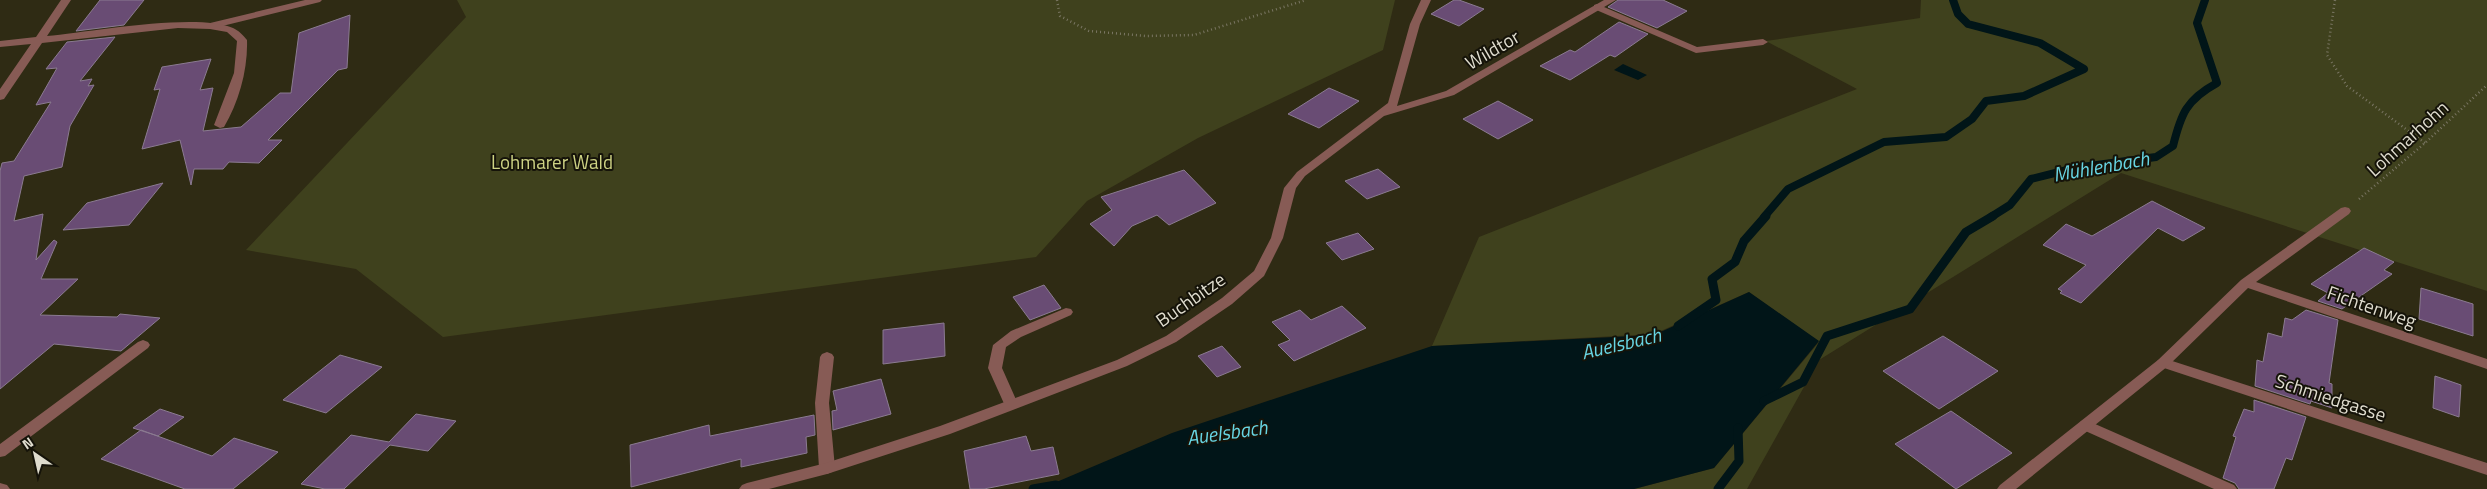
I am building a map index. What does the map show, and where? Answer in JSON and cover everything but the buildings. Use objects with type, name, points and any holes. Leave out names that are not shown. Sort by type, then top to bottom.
[{"type":"street","points":[[0,97],[66,0]]},
{"type":"street","points":[[210,26],[317,0]]},
{"type":"street","name":"Buchbitze","points":[[748,489],[827,468],[946,430],[1122,363],[1171,338],[1226,301],[1259,273],[1277,238],[1290,188],[1301,174],[1384,114],[1393,104],[1415,24],[1426,0]]},
{"type":"street","name":"Wildtor","points":[[1384,114],[1450,92],[1611,0]]},
{"type":"street","points":[[1597,7],[1696,50],[1763,42]]},
{"type":"street","points":[[0,44],[178,25],[210,26],[230,30],[242,40],[243,53],[239,79],[220,125]]},
{"type":"street","points":[[0,53],[39,41]]},
{"type":"street","points":[[2005,489],[2163,363],[2246,283],[2345,211]]},
{"type":"street","name":"Fichtenweg","points":[[2246,283],[2487,364]]},
{"type":"street","points":[[1012,404],[995,368],[1000,345],[1016,334],[1066,312]]},
{"type":"street","points":[[0,452],[143,345]]},
{"type":"street","points":[[826,357],[822,403],[827,468]]},
{"type":"street","name":"Schmiedgasse","points":[[2163,363],[2487,469]]},
{"type":"street","points":[[2086,425],[2229,489]]},
{"type":"path","points":[[1057,0],[1060,16],[1089,31],[1146,36],[1194,35],[1270,13],[1306,0]]},
{"type":"path","points":[[2335,0],[2326,55],[2347,86],[2425,143]]},
{"type":"path","name":"Lohmarhohn","points":[[2345,211],[2425,143],[2473,96],[2487,85]]},
{"type":"green space","name":"Lohmarer Wald","points":[[457,0],[1395,0],[1383,50],[1198,138],[1087,201],[1036,257],[443,337],[356,269],[246,250],[466,17]]},
{"type":"green space","points":[[1921,0],[2487,0],[2487,291],[2121,173],[1819,360],[1747,489],[1634,489],[1714,468],[1819,342],[1749,292],[1654,334],[1432,346],[1479,237],[1857,89],[1766,41],[1920,18]]},
{"type":"water","points":[[1623,64],[1647,75],[1638,80],[1614,70]]},
{"type":"water","points":[[1749,292],[1819,341],[1714,468],[1634,489],[1040,489],[1172,433],[1432,346],[1654,335]]},
{"type":"waterway","name":"Auelsbach","points":[[1764,217],[1788,189],[1884,142],[1946,137],[1972,119],[1986,101],[2024,96],[2084,69],[2040,43],[1968,24],[1958,14],[1953,0]]},
{"type":"waterway","name":"Mühlenbach","points":[[1991,217],[2010,205],[2031,179],[2075,168],[2156,157],[2173,146],[2186,109],[2198,96],[2217,83],[2197,23],[2205,0]]},
{"type":"waterway","name":"Auelsbach","points":[[1678,326],[1716,300],[1712,279],[1735,262],[1744,241],[1766,216]]},
{"type":"waterway","name":"Mühlenbach","points":[[1764,401],[1803,382],[1827,336],[1910,309],[1966,232],[1993,216]]},
{"type":"waterway","name":"Mühlenbach","points":[[1718,489],[1739,461],[1738,428]]},
{"type":"waterway","name":"Auelsbach","points":[[1033,489],[1056,485]]}]
